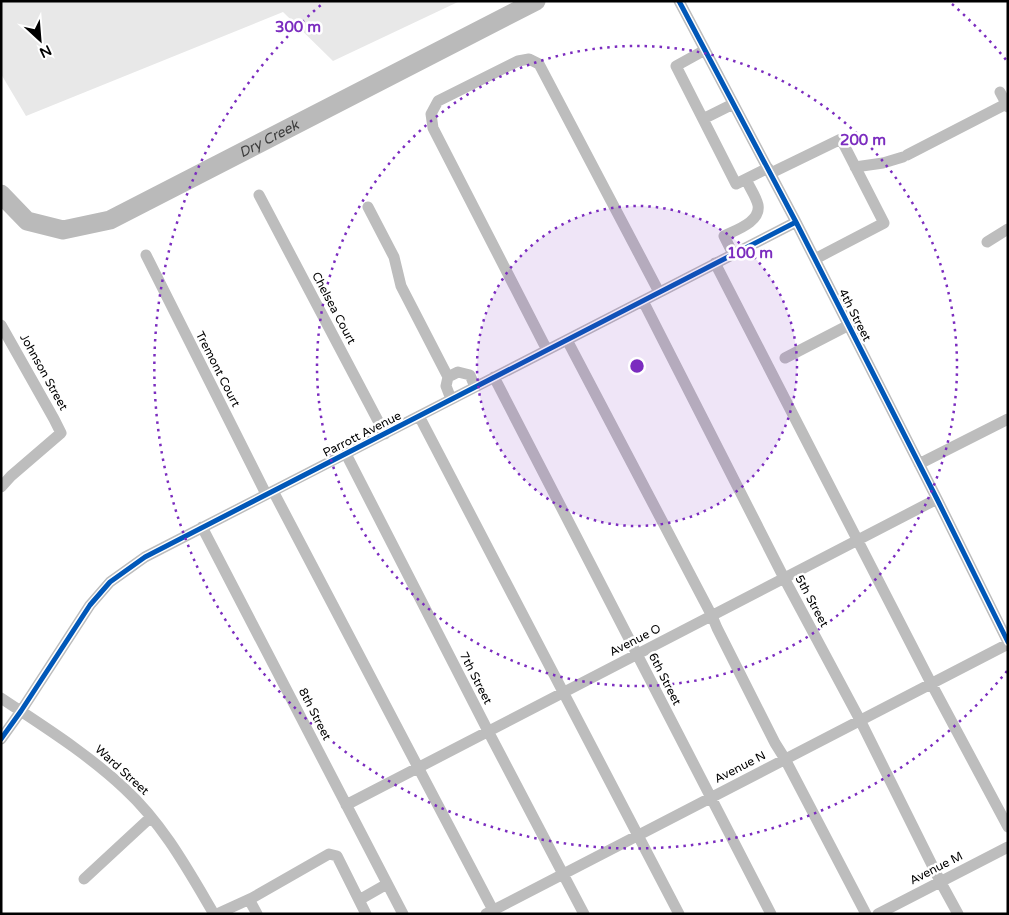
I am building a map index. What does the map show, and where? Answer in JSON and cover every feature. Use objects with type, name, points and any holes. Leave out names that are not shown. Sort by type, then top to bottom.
[{"type":"street","name":"4th Street","points":[[679,1],[815,259],[1008,643]]},
{"type":"street","points":[[705,50],[676,66],[736,184],[840,139],[884,223],[815,259]]},
{"type":"street","points":[[547,350],[434,128],[430,114],[438,101],[518,61],[528,59],[539,64],[659,292]]},
{"type":"street","points":[[854,167],[883,163],[905,156],[1007,105],[1000,92]]},
{"type":"street","points":[[703,119],[733,104]]},
{"type":"street","points":[[733,254],[724,236],[754,220],[758,209],[758,204],[746,179]]},
{"type":"street","name":"Chelsea Court","points":[[259,195],[385,434]]},
{"type":"street","points":[[368,207],[394,257],[401,286],[448,377],[446,386],[452,399]]},
{"type":"street","name":"Parrott Avenue","points":[[1,739],[90,605],[110,582],[145,557],[796,222]]},
{"type":"street","points":[[986,242],[1008,229]]},
{"type":"street","name":"Tremont Court","points":[[146,255],[269,493],[418,768],[491,912]]},
{"type":"street","points":[[715,264],[1008,827]]},
{"type":"street","name":"5th Street","points":[[642,301],[784,578],[860,720],[958,914]]},
{"type":"street","points":[[785,358],[848,324]]},
{"type":"street","name":"Johnson Street","points":[[1,325],[61,433],[1,487]]},
{"type":"street","points":[[567,340],[866,914]]},
{"type":"street","points":[[448,377],[458,372],[470,375],[475,387]]},
{"type":"street","name":"6th Street","points":[[494,377],[771,914]]},
{"type":"street","points":[[419,416],[679,914]]},
{"type":"street","points":[[919,464],[1008,419]]},
{"type":"street","name":"7th Street","points":[[346,454],[488,732],[584,914]]},
{"type":"street","name":"Avenue O","points":[[346,805],[937,499]]},
{"type":"street","name":"8th Street","points":[[202,527],[403,914]]},
{"type":"street","name":"Avenue N","points":[[491,912],[1008,643]]},
{"type":"street","name":"Ward Street","points":[[1,698],[94,763],[126,789],[151,817],[180,856],[215,914]]},
{"type":"street","points":[[84,879],[151,817]]},
{"type":"street","name":"Avenue M","points":[[878,914],[1008,847]]},
{"type":"street","points":[[215,914],[252,898],[330,854],[337,856],[366,914]]},
{"type":"street","points":[[359,900],[387,884]]},
{"type":"street","points":[[252,898],[251,903],[257,914]]},
{"type":"shaded area","points":[[1,1],[460,1],[333,61],[283,12],[26,116],[1,74]]},
{"type":"waterway","name":"Dry Creek","points":[[1,194],[27,221],[63,230],[110,220],[536,1]]},
{"type":"cycle path","points":[[679,1],[796,222],[1008,642]]},
{"type":"cycle path","points":[[1,739],[90,605],[110,582],[145,557],[796,222]]}]
